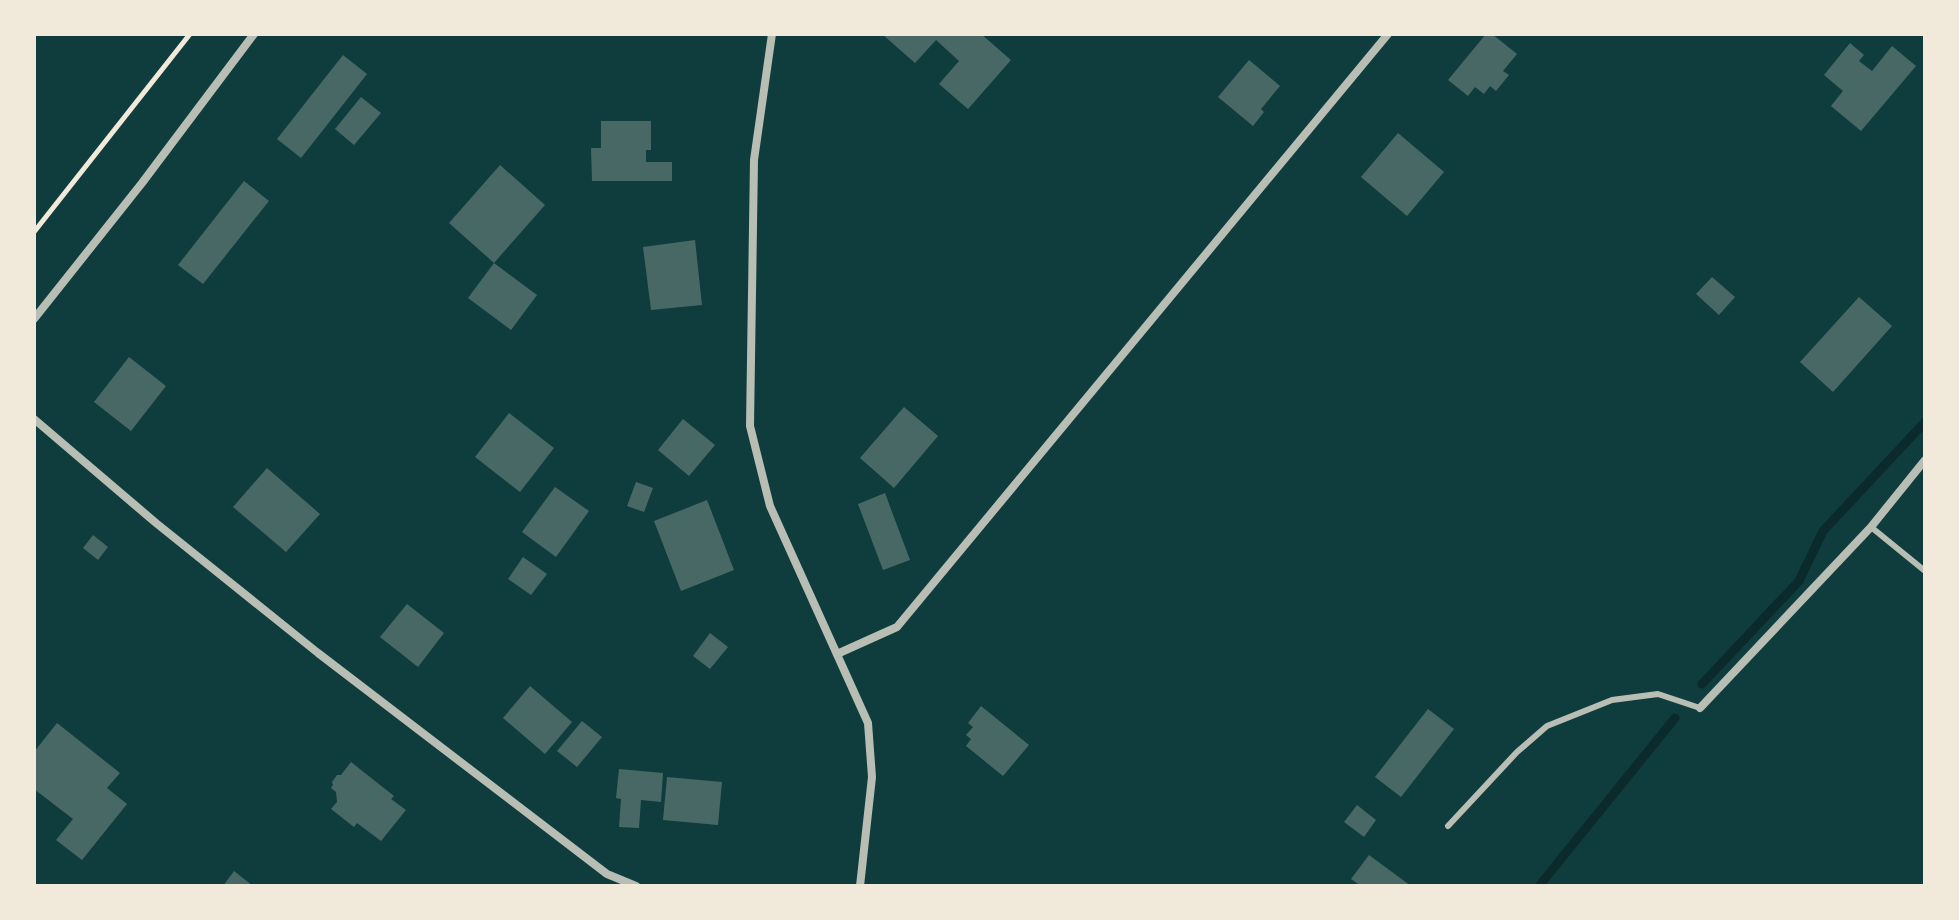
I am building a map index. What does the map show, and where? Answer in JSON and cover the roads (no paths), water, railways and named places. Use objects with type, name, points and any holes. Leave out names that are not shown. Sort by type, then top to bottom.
[{"type":"street","points":[[34,319],[254,34]]},
{"type":"street","points":[[772,34],[754,160],[750,426],[770,506],[868,723],[872,777],[860,886]]},
{"type":"street","points":[[837,654],[897,627],[1388,34]]},
{"type":"street","points":[[34,419],[156,523],[318,653],[607,874],[636,886]]},
{"type":"street","points":[[1700,708],[1871,527],[1925,460]]},
{"type":"lane","points":[[1871,527],[1925,571]]},
{"type":"lane","points":[[1448,826],[1517,752],[1547,726],[1612,700],[1658,694],[1700,708]]},
{"type":"waterway","points":[[1702,684],[1799,581],[1823,531],[1925,422]]},
{"type":"waterway","points":[[1539,886],[1675,718]]}]
